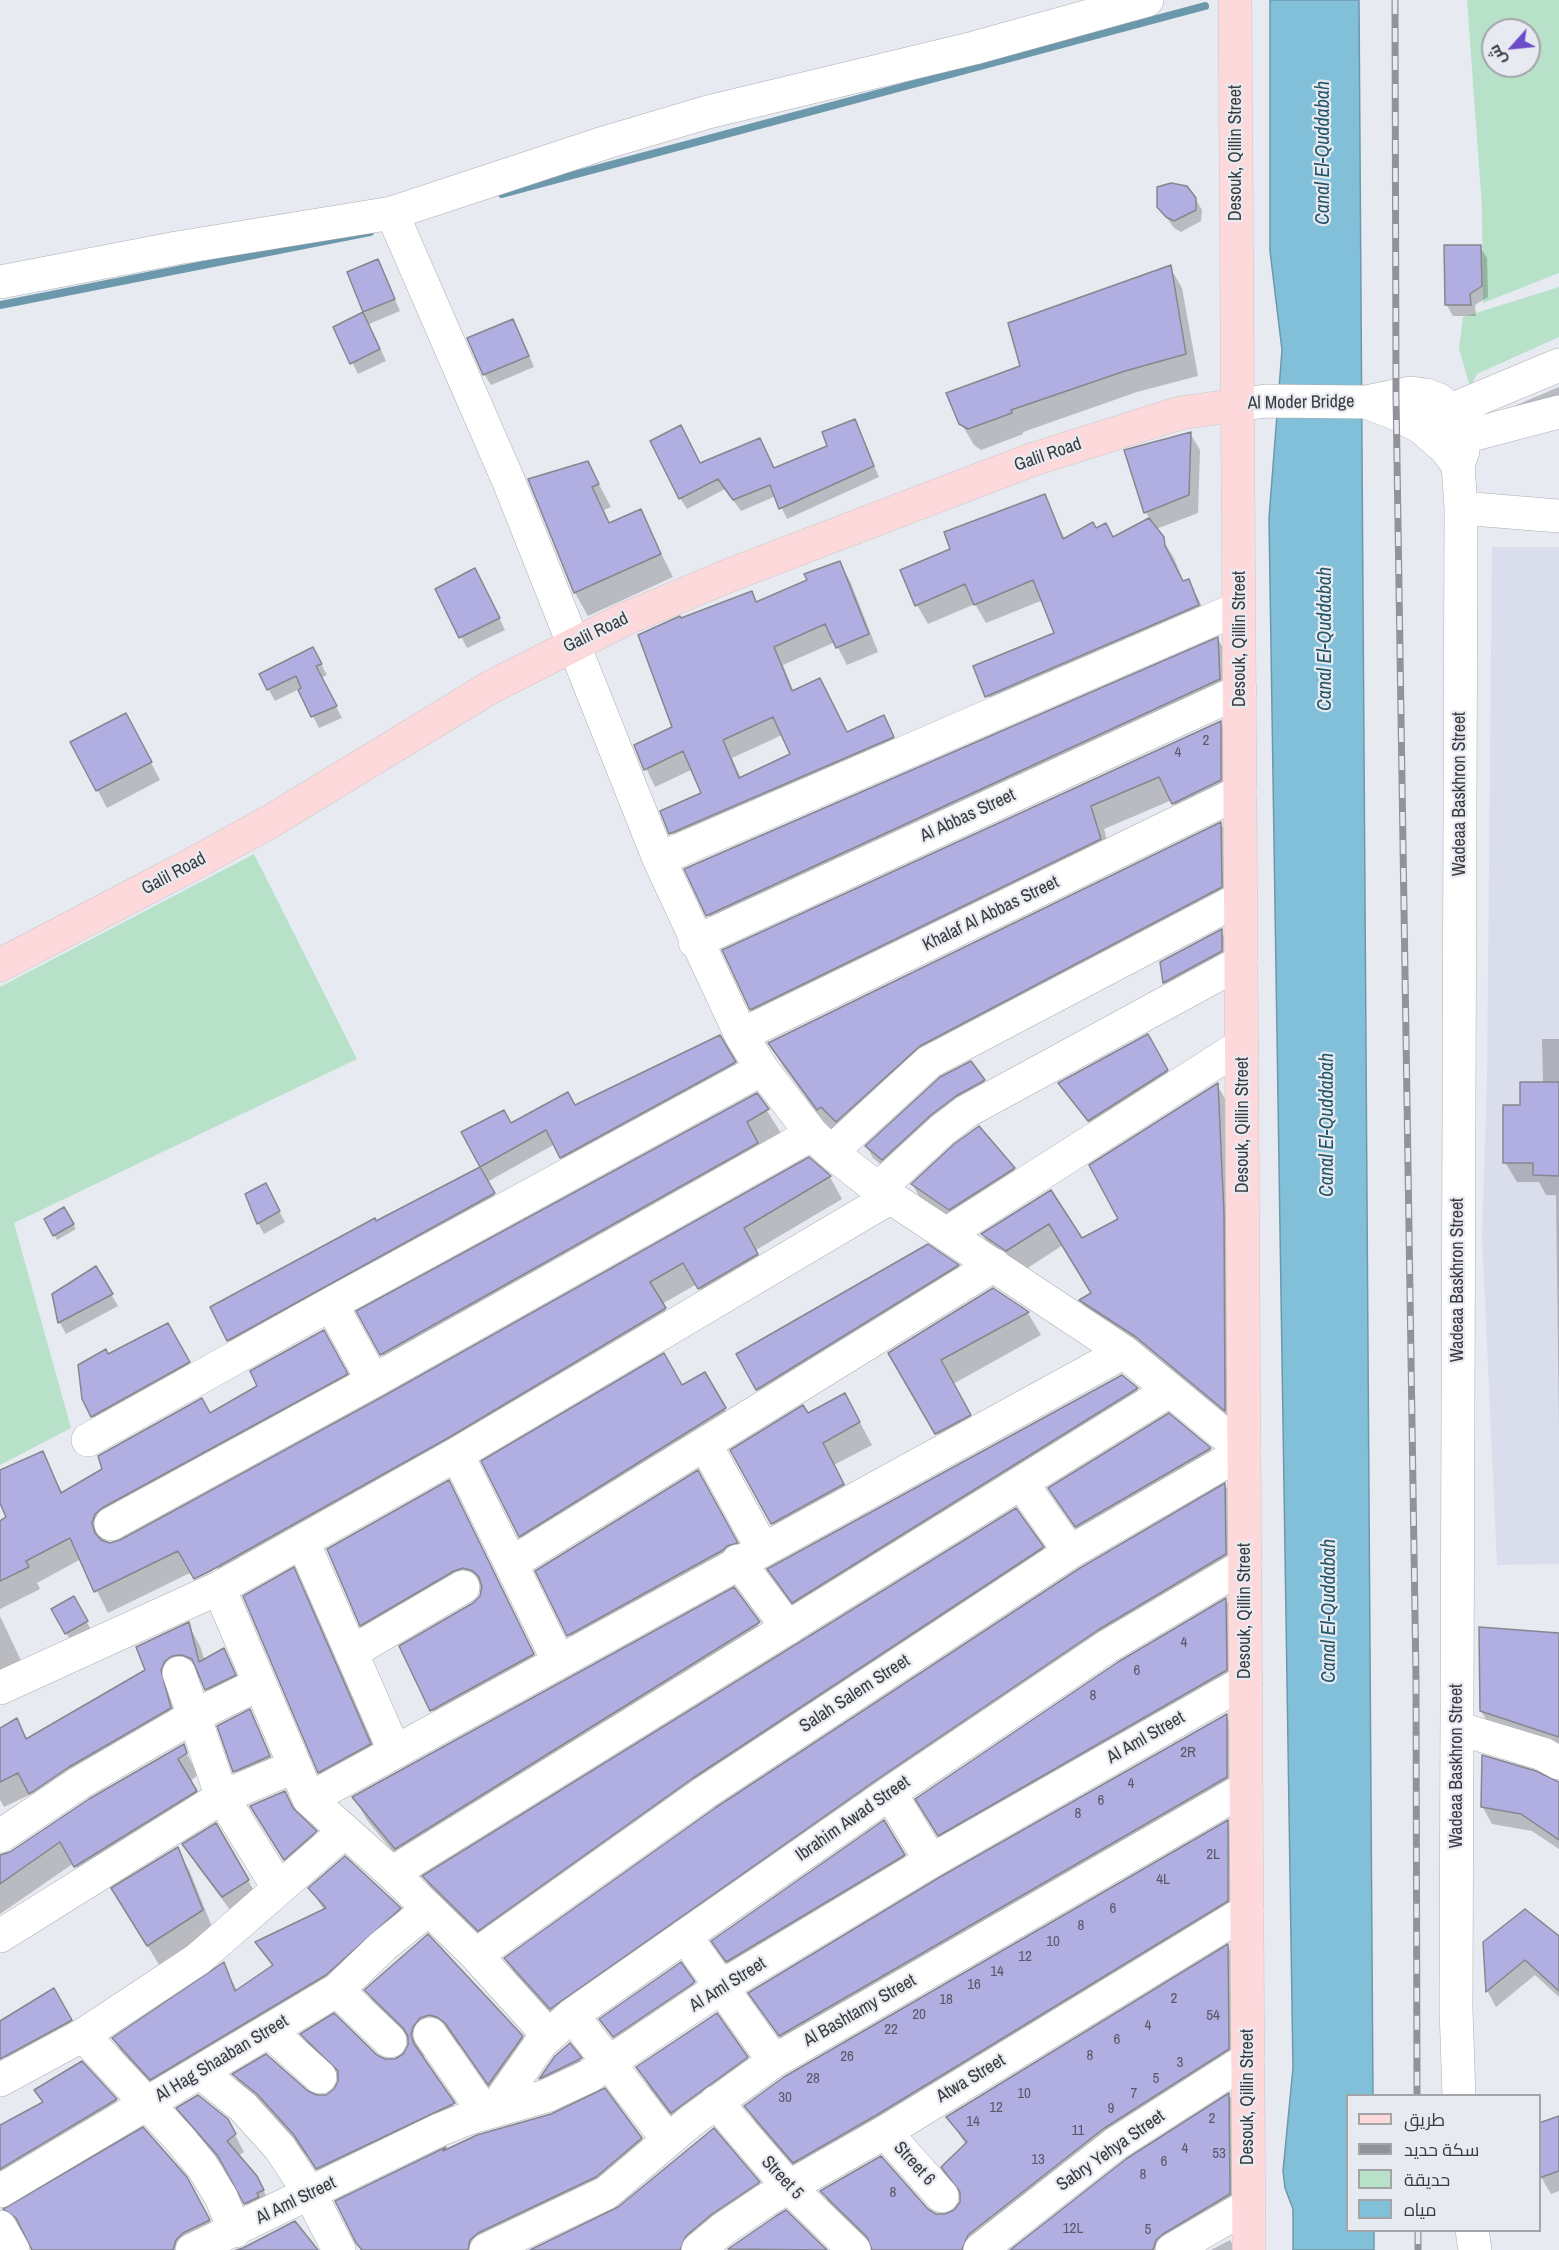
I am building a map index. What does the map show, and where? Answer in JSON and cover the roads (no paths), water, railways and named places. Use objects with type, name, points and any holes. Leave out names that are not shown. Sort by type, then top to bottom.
[{"type":"main road","name":"Desouk, Qillin Street","points":[[1235,0],[1252,403],[1239,608],[1249,2250]]},
{"type":"main road","name":"Galil Road","points":[[0,965],[192,865],[349,774],[490,687],[574,643],[688,592],[1031,460],[1180,413],[1252,403]]},
{"type":"street","points":[[0,282],[177,248],[392,213],[607,142],[708,112],[974,48],[1148,0]]},
{"type":"street","points":[[392,213],[509,482],[659,859],[695,942],[741,1035],[762,1069],[821,1143],[885,1193],[1124,1352],[1168,1391],[1244,1451]]},
{"type":"street","points":[[1366,402],[1397,414],[1422,428],[1445,448],[1457,437],[1559,366]]},
{"type":"street","points":[[1366,402],[1411,393],[1439,400],[1457,437]]},
{"type":"street","name":"Al Moder Bridge","points":[[1252,403],[1366,402]]},
{"type":"street","points":[[1457,437],[1559,412]]},
{"type":"street","name":"Wadeaa Baskhron Street","points":[[1457,437],[1461,508],[1456,2009],[1459,2094]]},
{"type":"street","points":[[1461,508],[1559,516]]},
{"type":"street","points":[[659,859],[1239,608]]},
{"type":"street","name":"Al Abbas Street","points":[[695,942],[1240,691]]},
{"type":"street","name":"Khalaf Al Abbas Street","points":[[741,1035],[1240,792]]},
{"type":"street","points":[[111,1524],[373,1381],[821,1143],[929,1062],[1241,898]]},
{"type":"street","points":[[0,1688],[219,1588],[457,1454],[885,1193],[942,1130],[967,1111],[1241,962]]},
{"type":"street","points":[[948,1233],[1242,1045]]},
{"type":"street","points":[[88,1440],[331,1304],[762,1069]]},
{"type":"street","points":[[512,1563],[994,1265]]},
{"type":"street","points":[[331,1304],[373,1381]]},
{"type":"street","points":[[309,1799],[558,1660],[1124,1352]]},
{"type":"street","points":[[392,1873],[1022,1484],[1168,1391]]},
{"type":"street","points":[[705,1444],[750,1555],[788,1628]]},
{"type":"street","name":"Salah Salem Street","points":[[476,1954],[704,1793],[1070,1552],[1244,1451]]},
{"type":"street","points":[[457,1454],[558,1660]]},
{"type":"street","points":[[1022,1484],[1070,1552]]},
{"type":"street","points":[[303,1542],[394,1750]]},
{"type":"street","name":"Ibrahim Awad Street","points":[[489,2112],[528,2060],[561,2025],[890,1793],[1123,1637],[1245,1565]]},
{"type":"street","points":[[352,1652],[463,1587]]},
{"type":"street","points":[[219,1588],[293,1767],[309,1799],[392,1873],[476,1954],[609,2063],[668,2140]]},
{"type":"street","points":[[179,1673],[222,1797],[278,1887]]},
{"type":"street","name":"Al Aml Street","points":[[192,2250],[230,2239],[310,2194],[439,2130],[568,2087],[609,2063],[721,1987],[931,1861],[1246,1681]]},
{"type":"street","points":[[0,1836],[79,1783],[194,1716],[259,1684]]},
{"type":"street","points":[[1457,1728],[1543,1754],[1559,1762]]},
{"type":"street","points":[[0,1936],[222,1797],[293,1767]]},
{"type":"street","name":"Al Bashtamy Street","points":[[486,2250],[606,2193],[716,2102],[774,2061],[1246,1788]]},
{"type":"street","points":[[890,1793],[931,1861]]},
{"type":"street","points":[[0,2080],[83,2035],[198,1959],[345,1831]]},
{"type":"street","name":"Al Hag Shaaban Street","points":[[0,2191],[337,1990],[383,1946],[429,1909]]},
{"type":"street","name":"Atwa Street","points":[[698,2250],[737,2219],[885,2132],[1247,1911]]},
{"type":"street","points":[[685,1936],[774,2061]]},
{"type":"street","points":[[337,1990],[390,2042]]},
{"type":"street","points":[[269,2031],[320,2078]]},
{"type":"street","points":[[430,2034],[489,2112]]},
{"type":"street","points":[[83,2035],[202,2166],[220,2197],[230,2239]]},
{"type":"street","name":"Sabry Yehya Street","points":[[980,2250],[1115,2144],[1248,2059]]},
{"type":"street","points":[[200,2072],[251,2115],[280,2148],[310,2194],[339,2250]]},
{"type":"street","name":"Street 5","points":[[716,2102],[789,2187],[854,2250]]},
{"type":"street","name":"Street 6","points":[[885,2132],[942,2196]]},
{"type":"street","points":[[1172,2250],[1249,2205]]},
{"type":"street","points":[[1472,2232],[1474,2250]]},
{"type":"water","name":"Canal El-Quddabah","points":[[1270,0],[1359,0],[1373,2094],[1346,2094],[1346,2232],[1374,2232],[1374,2250],[1293,2250],[1293,2209],[1285,2188],[1283,2171],[1293,2068],[1269,518],[1282,350],[1270,251]]},
{"type":"waterway","points":[[502,194],[1205,6]]},
{"type":"waterway","points":[[0,305],[370,232]]},
{"type":"railway","points":[[1395,0],[1396,395],[1416,1678],[1417,2094]]},
{"type":"railway","points":[[1418,2232],[1418,2250]]}]
